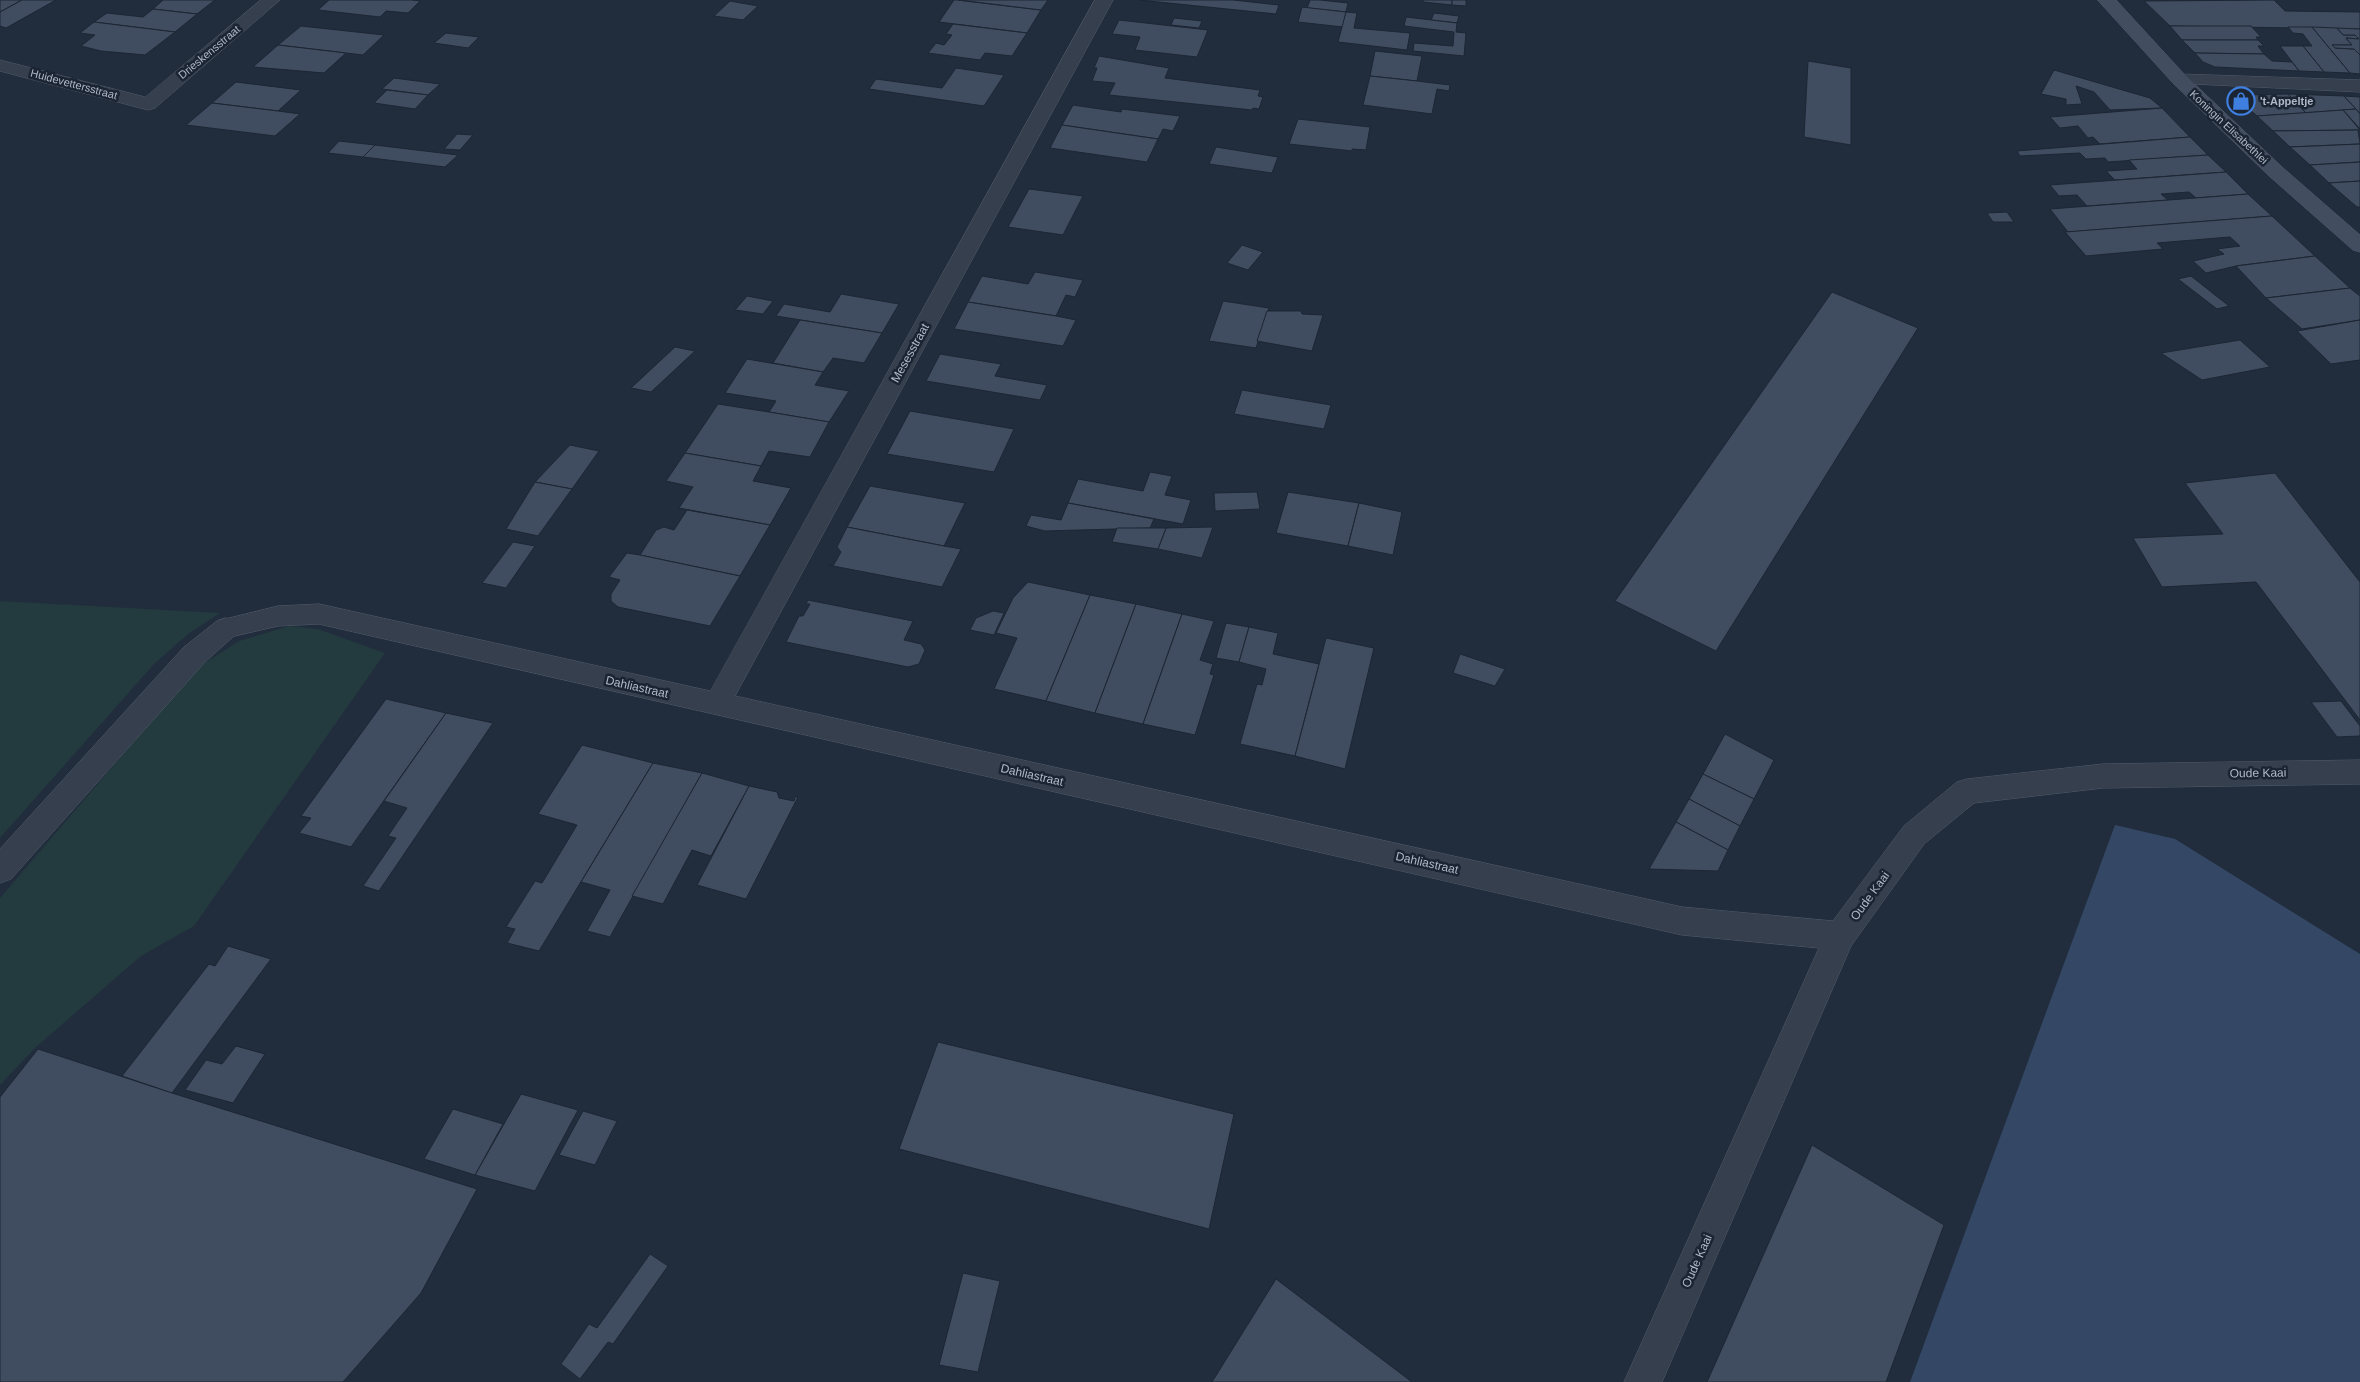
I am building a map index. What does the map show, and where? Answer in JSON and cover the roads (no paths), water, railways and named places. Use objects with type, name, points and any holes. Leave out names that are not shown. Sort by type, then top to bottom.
[{"type":"street","name":"Drieskensstraat","points":[[148,104],[271,0]]},
{"type":"street","name":"Mesesstraat","points":[[716,705],[1104,0]]},
{"type":"street","name":"Koningin Elisabethlei","points":[[2106,0],[2179,79],[2275,171],[2360,246]]},
{"type":"street","name":"Huidevettersstraat","points":[[0,65],[148,104]]},
{"type":"street","points":[[2179,79],[2360,86]]},
{"type":"street","name":"Dahliastraat","points":[[0,870],[194,655],[226,628],[278,616],[319,614],[716,705],[1682,921],[1840,936]]},
{"type":"street","name":"Oude Kaai","points":[[1643,1382],[1840,936],[1914,835],[1967,791],[2103,776],[2360,772]]},
{"type":"water","points":[[2115,825],[2175,839],[2360,954],[2360,1382],[1910,1382]]},
{"type":"place","name":"'t-Appeltje","points":[[2241,101]]}]
